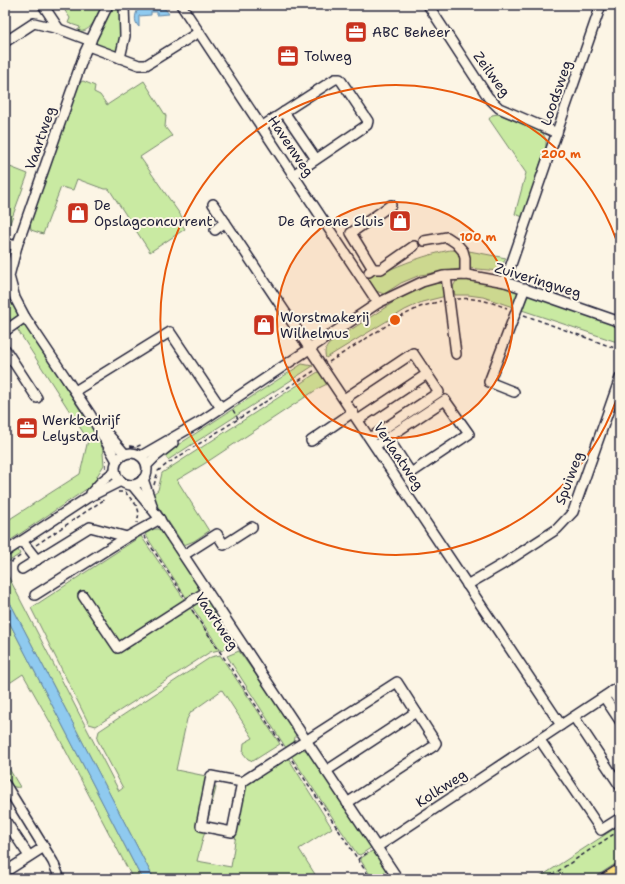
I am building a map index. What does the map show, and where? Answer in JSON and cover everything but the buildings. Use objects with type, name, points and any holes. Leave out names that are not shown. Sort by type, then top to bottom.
[{"type":"main road","points":[[606,879],[620,870]]},
{"type":"street","points":[[43,5],[59,29]]},
{"type":"street","name":"Vaartweg","points":[[108,5],[89,44],[17,246],[9,276],[15,298],[25,317],[90,414],[117,461]]},
{"type":"street","points":[[120,58],[126,36],[124,5]]},
{"type":"street","name":"Havenweg","points":[[181,5],[378,303]]},
{"type":"street","name":"Zeilweg","points":[[428,5],[488,97],[499,108],[557,133]]},
{"type":"street","name":"Loodsweg","points":[[505,282],[602,5]]},
{"type":"street","points":[[5,42],[34,23],[59,29],[120,58],[139,65],[146,65],[199,32]]},
{"type":"street","points":[[261,127],[334,79],[340,79],[368,121],[367,125],[293,174]]},
{"type":"street","points":[[284,112],[316,159]]},
{"type":"street","name":"Verlaatweg","points":[[213,204],[561,725]]},
{"type":"street","points":[[373,270],[351,233],[391,205]]},
{"type":"street","points":[[214,230],[225,222]]},
{"type":"street","points":[[424,241],[446,237],[456,242],[463,251],[465,258],[465,275]]},
{"type":"street","points":[[5,243],[17,246]]},
{"type":"street","points":[[361,278],[373,270],[381,269],[414,246]]},
{"type":"street","name":"Zuiveringweg","points":[[141,456],[200,422],[378,303],[422,282],[446,276],[465,275],[505,282],[620,322]]},
{"type":"street","points":[[446,276],[456,354]]},
{"type":"street","points":[[514,392],[488,382],[525,288]]},
{"type":"street","points":[[5,331],[25,317]]},
{"type":"street","points":[[74,391],[170,332],[221,408]]},
{"type":"street","points":[[5,349],[37,398]]},
{"type":"street","points":[[344,399],[413,353],[439,392],[373,442]]},
{"type":"street","points":[[311,441],[427,374]]},
{"type":"street","name":"Spuiweg","points":[[467,585],[557,529],[573,512],[620,378]]},
{"type":"street","points":[[373,442],[388,438],[445,400],[468,434],[411,472],[409,470],[396,478]]},
{"type":"street","name":"Vaartweg","points":[[90,414],[125,454]]},
{"type":"street","name":"Zuiveringweg","points":[[147,465],[200,422]]},
{"type":"street","points":[[388,438],[409,470]]},
{"type":"street","points":[[133,453],[141,456],[147,465],[147,473],[143,479],[132,485],[121,481],[117,477],[115,471],[117,461],[125,454],[133,453]]},
{"type":"street","points":[[87,498],[101,482],[115,471]]},
{"type":"street","name":"Vaartweg","points":[[143,479],[158,516]]},
{"type":"street","points":[[6,548],[22,541],[87,498],[121,481]]},
{"type":"street","name":"Vaartweg","points":[[132,485],[158,516],[184,555],[377,847],[393,877]]},
{"type":"street","points":[[35,595],[140,530],[158,516]]},
{"type":"street","points":[[22,570],[90,527],[127,537]]},
{"type":"street","points":[[184,555],[217,534],[224,545],[252,527]]},
{"type":"street","points":[[22,541],[37,560]]},
{"type":"street","points":[[83,596],[118,648],[207,591]]},
{"type":"street","points":[[242,782],[232,832],[201,826],[211,776],[242,782],[397,682],[436,743],[434,746],[347,803]]},
{"type":"street","name":"Kolkweg","points":[[377,847],[620,686]]},
{"type":"street","points":[[608,694],[620,704]]},
{"type":"street","points":[[608,694],[620,721]]},
{"type":"street","points":[[326,771],[416,712]]},
{"type":"street","points":[[574,717],[620,786]]},
{"type":"street","points":[[540,740],[601,830],[620,818]]},
{"type":"street","points":[[5,784],[8,796],[44,847],[53,862],[60,879]]},
{"type":"street","points":[[5,820],[29,856]]},
{"type":"street","points":[[5,872],[44,847]]},
{"type":"path","points":[[154,488],[158,471],[167,464],[400,317],[420,307],[449,299],[466,298],[484,300],[620,350]]},
{"type":"path","points":[[231,407],[238,419]]},
{"type":"path","name":"Vaartweg","points":[[118,492],[125,492],[134,502],[139,513],[137,525],[140,530],[371,879]]},
{"type":"path","points":[[5,566],[110,496]]},
{"type":"path","points":[[546,879],[620,830]]},
{"type":"path","points":[[358,859],[377,847]]},
{"type":"green space","points":[[61,5],[103,5],[94,22],[87,29],[78,31],[80,27],[68,23],[70,18]]},
{"type":"green space","points":[[113,5],[119,5],[122,34],[117,52],[96,45],[94,42]]},
{"type":"green space","points":[[83,81],[95,86],[94,92],[100,95],[107,105],[144,81],[166,116],[165,127],[172,136],[140,157],[184,220],[181,223],[185,229],[150,252],[109,189],[104,189],[77,179],[73,190],[61,187],[43,234],[31,230],[30,224],[79,83]]},
{"type":"green space","points":[[498,114],[541,130],[546,139],[546,147],[523,217],[515,214],[526,173],[489,119],[492,115]]},
{"type":"green space","points":[[5,165],[28,174],[5,237]]},
{"type":"green space","points":[[450,250],[469,251],[506,258],[499,271],[467,268],[420,275],[401,283],[384,294],[376,291],[367,277],[380,269],[382,273],[432,254]]},
{"type":"green space","points":[[5,278],[8,294],[19,316],[97,436],[104,452],[104,465],[97,476],[97,482],[5,544],[5,522],[80,474],[88,440],[5,310]]},
{"type":"green space","points":[[468,279],[497,283],[620,325],[620,343],[483,297],[455,295],[453,287],[456,281]]},
{"type":"green space","points":[[441,283],[444,287],[446,296],[422,302],[405,310],[326,358],[325,351],[329,344],[406,294],[423,285]]},
{"type":"green space","points":[[302,364],[313,366],[168,460],[164,454]]},
{"type":"green space","points":[[321,370],[329,383],[177,480],[209,531],[194,541],[184,545],[157,505],[153,494],[158,490],[162,473]]},
{"type":"green space","points":[[154,529],[159,529],[162,531],[235,643],[221,651],[145,534]]},
{"type":"green space","points":[[141,536],[219,650],[210,652],[96,726],[89,724],[31,608]]},
{"type":"green space","points":[[18,550],[20,554],[5,564],[5,558]]},
{"type":"green space","points":[[5,570],[119,791],[123,788],[97,739],[99,731],[211,657],[220,655],[280,744],[253,761],[248,759],[243,753],[244,743],[253,738],[222,690],[191,712],[187,719],[176,770],[211,777],[216,788],[197,861],[231,867],[246,784],[287,756],[332,828],[299,849],[318,879],[154,879],[5,593]]},
{"type":"green space","points":[[5,614],[142,879],[133,879],[58,736],[23,674],[5,686]]},
{"type":"green space","points":[[239,651],[296,732],[294,743],[286,748],[227,656]]},
{"type":"green space","points":[[298,748],[308,751],[372,847],[360,855],[357,854],[290,754]]},
{"type":"green space","points":[[5,762],[20,787],[15,787],[7,781],[5,774]]},
{"type":"green space","points":[[620,825],[620,861],[592,879],[537,879]]},
{"type":"green space","points":[[374,850],[386,869],[382,877],[378,879],[373,879],[361,861],[361,858]]},
{"type":"water","points":[[153,5],[162,7],[169,14],[157,15],[157,12],[151,12],[151,15],[139,16],[139,27],[135,20],[138,9],[140,6],[151,8]]},
{"type":"water","points":[[5,593],[154,879],[142,879],[5,614]]},
{"type":"place","name":"ABC Beheer","points":[[356,32]]},
{"type":"place","name":"Tolweg","points":[[288,56]]},
{"type":"place","name":"De Opslagconcurrent","points":[[78,213]]},
{"type":"place","name":"De Groene Sluis","points":[[400,221]]},
{"type":"place","name":"Worstmakerij Wilhelmus","points":[[264,325]]},
{"type":"place","name":"Werkbedrijf Lelystad","points":[[27,428]]}]
